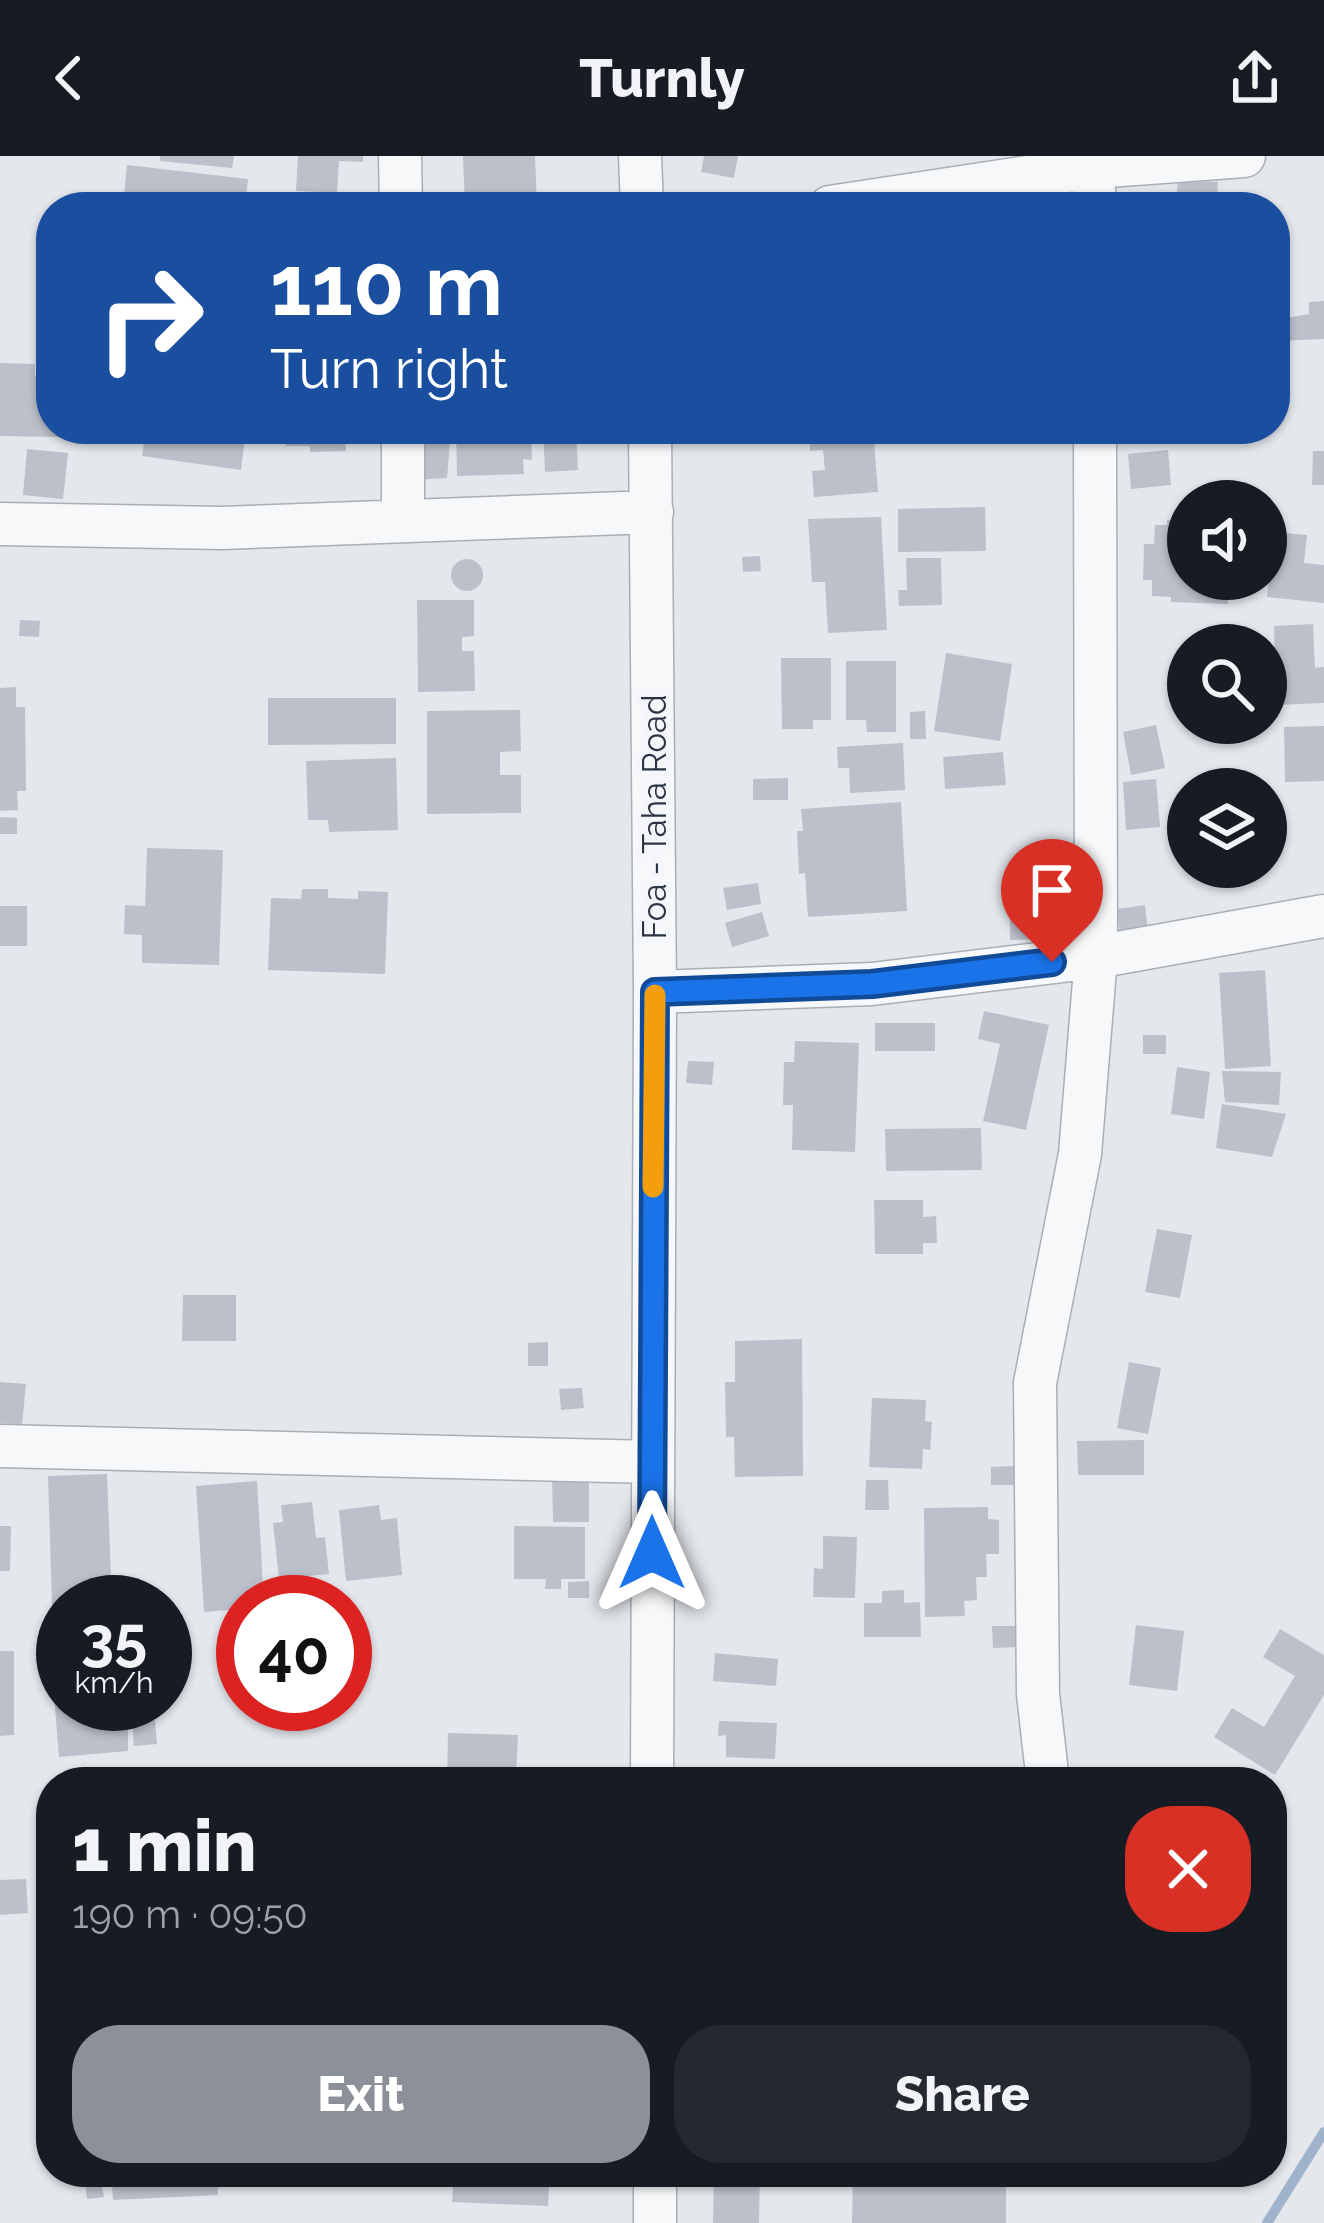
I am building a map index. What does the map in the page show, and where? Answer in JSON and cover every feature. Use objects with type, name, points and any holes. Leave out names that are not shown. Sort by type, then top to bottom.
[{"type":"street","points":[[400,156],[401,192]]},
{"type":"street","points":[[640,156],[641,192]]},
{"type":"street","points":[[1028,192],[1094,187],[1244,156]]},
{"type":"street","points":[[403,518],[404,444]]},
{"type":"street","name":"Foa - Taha Road","points":[[650,444],[655,992],[652,1767]]},
{"type":"street","points":[[1046,1767],[1038,1694],[1035,1383],[1080,1154],[1096,956],[1095,444]]},
{"type":"street","points":[[0,524],[222,528],[652,512]]},
{"type":"street","points":[[655,992],[872,984],[1096,956],[1324,916]]},
{"type":"street","points":[[0,1446],[652,1462]]},
{"type":"street","points":[[655,2187],[655,2223]]},
{"type":"building","points":[[160,156],[234,156],[232,168],[160,161]]},
{"type":"building","points":[[298,156],[363,156],[363,162],[339,161],[337,192],[296,191]]},
{"type":"building","points":[[463,156],[535,156],[536,192],[464,192]]},
{"type":"building","points":[[704,156],[738,156],[734,178],[701,172]]},
{"type":"building","points":[[127,165],[248,179],[247,192],[124,192]]},
{"type":"building","points":[[1178,180],[1218,182],[1217,192],[1177,192]]},
{"type":"building","points":[[1324,301],[1324,339],[1290,340],[1290,317],[1309,314],[1309,302]]},
{"type":"building","points":[[0,363],[35,364],[36,437],[0,436]]},
{"type":"building","points":[[144,444],[244,444],[241,470],[142,456]]},
{"type":"building","points":[[345,444],[346,451],[310,452],[310,446],[286,446]]},
{"type":"building","points":[[411,444],[450,444],[447,478],[412,480]]},
{"type":"building","points":[[456,444],[531,444],[532,460],[523,459],[524,474],[457,476]]},
{"type":"building","points":[[544,444],[577,444],[578,470],[545,472]]},
{"type":"building","points":[[810,444],[874,444],[878,492],[814,497],[812,471],[825,470],[823,450],[810,451]]},
{"type":"building","points":[[27,449],[68,453],[63,499],[23,495]]},
{"type":"building","points":[[1168,450],[1167,485],[1131,489],[1128,454]]},
{"type":"building","points":[[1313,451],[1324,451],[1324,485],[1312,485]]},
{"type":"building","points":[[985,507],[986,551],[898,552],[898,509]]},
{"type":"building","points":[[881,517],[887,630],[828,633],[825,582],[812,582],[808,519]]},
{"type":"building","points":[[1155,525],[1167,525],[1167,597],[1152,596],[1152,580],[1143,580],[1144,544],[1154,544]]},
{"type":"building","points":[[1287,533],[1307,535],[1304,563],[1324,565],[1324,603],[1287,599]]},
{"type":"building","points":[[760,556],[761,571],[743,572],[742,557]]},
{"type":"building","points":[[906,558],[941,558],[942,605],[899,606],[898,590],[907,590]]},
{"type":"building","points":[[467,559],[478,564],[483,575],[478,586],[467,591],[456,586],[451,575],[456,564]]},
{"type":"building","points":[[417,600],[474,600],[474,636],[462,637],[462,651],[474,651],[475,691],[418,692]]},
{"type":"building","points":[[1171,600],[1228,600],[1228,604]]},
{"type":"building","points":[[20,620],[40,621],[39,637],[19,636]]},
{"type":"building","points":[[1313,624],[1315,668],[1324,667],[1324,703],[1287,705],[1287,625]]},
{"type":"building","points":[[946,653],[1012,664],[1000,741],[934,731]]},
{"type":"building","points":[[781,658],[831,658],[831,720],[813,720],[813,729],[782,729]]},
{"type":"building","points":[[846,661],[896,661],[896,732],[867,732],[866,720],[846,720]]},
{"type":"building","points":[[16,687],[16,707],[25,707],[26,791],[17,791],[18,810],[0,811],[0,688]]},
{"type":"building","points":[[268,698],[396,698],[396,744],[268,745]]},
{"type":"building","points":[[520,710],[521,751],[500,752],[500,775],[521,775],[521,813],[427,814],[427,711]]},
{"type":"building","points":[[925,711],[926,739],[910,739],[910,712]]},
{"type":"building","points":[[1156,725],[1165,768],[1131,775],[1123,732]]},
{"type":"building","points":[[1324,726],[1324,781],[1287,782],[1287,727]]},
{"type":"building","points":[[903,743],[905,790],[850,793],[849,768],[838,768],[837,747]]},
{"type":"building","points":[[1003,752],[1006,785],[945,789],[943,757]]},
{"type":"building","points":[[396,758],[398,830],[329,832],[328,820],[308,820],[306,761]]},
{"type":"building","points":[[788,778],[788,800],[753,800],[753,779]]},
{"type":"building","points":[[1156,779],[1160,827],[1126,830],[1123,782]]},
{"type":"building","points":[[901,802],[907,911],[808,917],[805,873],[799,874],[801,809]]},
{"type":"building","points":[[0,817],[17,818],[17,834],[0,834]]},
{"type":"building","points":[[147,848],[223,850],[219,965],[142,963],[142,935],[124,934],[125,905],[145,906]]},
{"type":"building","points":[[758,883],[761,904],[727,910],[723,888]]},
{"type":"building","points":[[302,889],[328,889],[328,898],[358,899],[358,891],[388,892],[385,974],[268,970],[271,898],[301,899]]},
{"type":"building","points":[[1048,900],[1049,939],[1010,940],[1010,901]]},
{"type":"building","points":[[1145,905],[1148,932],[1120,935],[1117,909]]},
{"type":"building","points":[[0,906],[27,906],[27,946],[0,946]]},
{"type":"building","points":[[762,912],[769,936],[732,947],[725,923]]},
{"type":"building","points":[[1265,970],[1271,1066],[1225,1069],[1219,973]]},
{"type":"building","points":[[984,1011],[1049,1025],[1026,1130],[983,1121],[1000,1044],[978,1039]]},
{"type":"building","points":[[875,1023],[935,1023],[935,1051],[875,1051]]},
{"type":"building","points":[[1143,1035],[1166,1035],[1166,1054],[1143,1054]]},
{"type":"building","points":[[795,1041],[859,1043],[855,1152],[792,1150],[793,1105],[783,1105],[784,1062],[794,1062]]},
{"type":"building","points":[[688,1061],[714,1062],[712,1085],[686,1083]]},
{"type":"building","points":[[1177,1067],[1210,1072],[1204,1119],[1171,1114]]},
{"type":"building","points":[[1222,1071],[1281,1072],[1279,1105],[1225,1102]]},
{"type":"building","points":[[1222,1104],[1286,1114],[1272,1157],[1216,1148]]},
{"type":"building","points":[[981,1128],[982,1170],[886,1171],[885,1129]]},
{"type":"building","points":[[874,1200],[923,1200],[923,1217],[936,1216],[937,1243],[923,1243],[923,1254],[875,1254]]},
{"type":"building","points":[[1157,1229],[1192,1235],[1180,1298],[1145,1292]]},
{"type":"building","points":[[183,1295],[236,1295],[236,1341],[182,1341]]},
{"type":"building","points":[[802,1339],[803,1476],[735,1477],[734,1437],[726,1437],[725,1382],[735,1382],[735,1341]]},
{"type":"building","points":[[548,1342],[548,1366],[528,1366],[528,1343]]},
{"type":"building","points":[[1129,1362],[1161,1368],[1148,1434],[1117,1428]]},
{"type":"building","points":[[0,1382],[26,1384],[22,1425],[0,1423]]},
{"type":"building","points":[[582,1388],[584,1408],[561,1410],[559,1389]]},
{"type":"building","points":[[872,1398],[926,1400],[925,1421],[932,1422],[930,1450],[923,1449],[922,1469],[869,1467]]},
{"type":"building","points":[[1144,1440],[1144,1475],[1078,1475],[1077,1441]]},
{"type":"building","points":[[1016,1466],[1016,1485],[991,1485],[991,1467]]},
{"type":"building","points":[[589,1473],[589,1522],[553,1522],[552,1474]]},
{"type":"building","points":[[107,1474],[111,1575],[51,1575],[48,1476]]},
{"type":"building","points":[[866,1480],[888,1480],[889,1510],[865,1510]]},
{"type":"building","points":[[257,1481],[262,1575],[216,1575],[216,1611],[204,1612],[196,1486]]},
{"type":"building","points":[[312,1502],[316,1538],[325,1537],[329,1574],[279,1575],[273,1523],[283,1522],[281,1505]]},
{"type":"building","points":[[379,1505],[381,1520],[397,1518],[402,1575],[345,1575],[339,1510]]},
{"type":"building","points":[[988,1507],[988,1519],[999,1520],[999,1554],[986,1554],[987,1577],[976,1577],[977,1600],[964,1601],[965,1616],[925,1617],[924,1508]]},
{"type":"building","points":[[0,1526],[11,1526],[10,1571],[0,1571]]},
{"type":"building","points":[[514,1526],[585,1527],[585,1579],[561,1579],[561,1589],[545,1589],[546,1579],[514,1579]]},
{"type":"building","points":[[823,1536],[857,1537],[855,1598],[813,1597],[814,1568],[823,1569]]},
{"type":"building","points":[[589,1581],[589,1598],[568,1598],[568,1582]]},
{"type":"building","points":[[904,1590],[904,1603],[920,1602],[921,1637],[864,1637],[864,1603],[882,1603],[882,1591]]},
{"type":"building","points":[[1136,1625],[1184,1631],[1177,1691],[1129,1685]]},
{"type":"building","points":[[992,1626],[1017,1626],[1018,1647],[993,1648]]},
{"type":"building","points":[[1280,1629],[1324,1655],[1324,1695],[1280,1767],[1262,1767],[1214,1737],[1232,1708],[1264,1727],[1295,1676],[1263,1657]]},
{"type":"building","points":[[0,1651],[14,1651],[14,1735],[0,1736]]},
{"type":"building","points":[[715,1653],[778,1659],[776,1686],[713,1681]]},
{"type":"building","points":[[719,1721],[777,1723],[775,1759],[726,1757],[726,1735],[718,1736]]},
{"type":"building","points":[[57,1731],[128,1731],[128,1751],[59,1757]]},
{"type":"building","points":[[133,1731],[156,1731],[157,1744],[134,1746]]},
{"type":"building","points":[[448,1733],[518,1735],[516,1767],[447,1767]]},
{"type":"building","points":[[26,1879],[28,1913],[0,1915],[0,1880]]},
{"type":"building","points":[[86,2187],[102,2187],[104,2197],[87,2199]]},
{"type":"building","points":[[112,2187],[218,2187],[218,2195],[113,2200]]},
{"type":"building","points":[[453,2187],[549,2187],[548,2206],[452,2202]]},
{"type":"building","points":[[714,2187],[760,2187],[759,2223],[713,2223]]},
{"type":"building","points":[[853,2187],[1006,2187],[1006,2223],[852,2223]]},
{"type":"waterway","points":[[1267,2223],[1324,2132]]},
{"type":"slow traffic","points":[[653,1187],[655,995]]},
{"type":"route","points":[[652,1553],[655,992],[872,984],[1052,962]]}]
